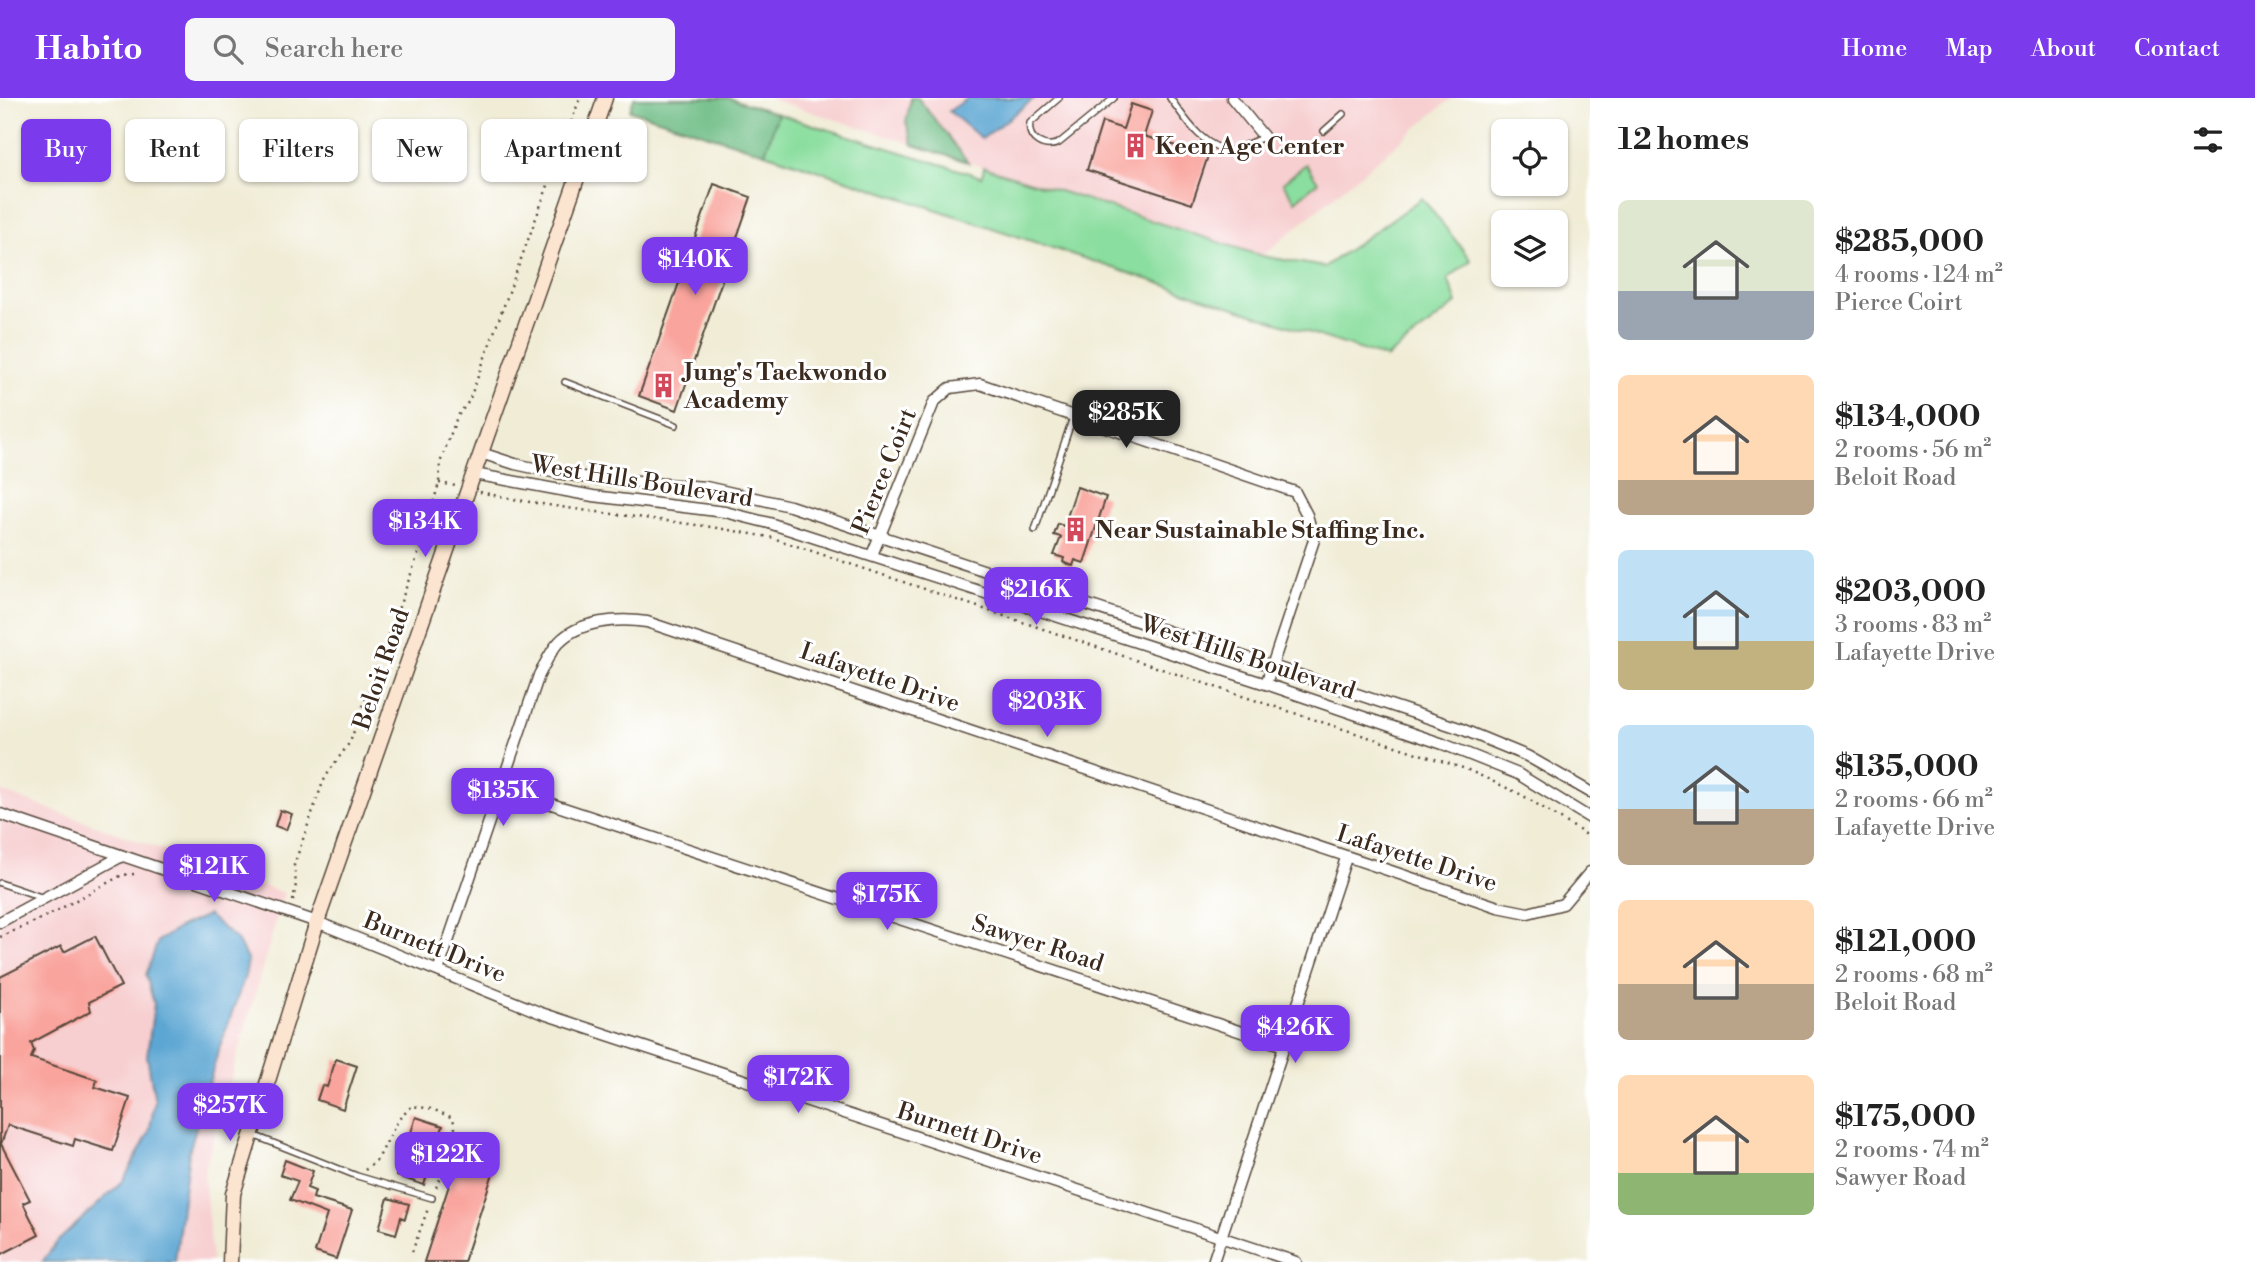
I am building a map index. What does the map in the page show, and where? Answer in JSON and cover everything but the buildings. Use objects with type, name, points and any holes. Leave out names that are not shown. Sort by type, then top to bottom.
[{"type":"main road","name":"Beloit Road","points":[[229,1262],[233,1194],[317,922],[605,98]]},
{"type":"street","points":[[1232,98],[1264,137]]},
{"type":"street","name":"Pierce Coirt","points":[[872,555],[934,402],[950,388],[980,384],[1295,492],[1307,514],[1314,540],[1266,684]]},
{"type":"street","name":"West Hills Boulevard","points":[[481,453],[557,473],[596,479],[687,485],[749,495],[790,506],[1483,737],[1534,759],[1590,792]]},
{"type":"street","name":"West Hills Boulevard","points":[[474,474],[593,496],[725,512],[769,523],[1266,684],[1491,762],[1536,785],[1590,818]]},
{"type":"street","name":"Lafayette Drive","points":[[438,971],[539,675],[558,642],[572,632],[609,621],[627,619],[647,622],[853,690],[1497,907],[1528,912],[1563,904],[1590,872]]},
{"type":"street","name":"Sawyer Road","points":[[500,787],[1284,1046]]},
{"type":"street","name":"Burnett Drive","points":[[0,814],[317,922],[541,1013],[1296,1262]]},
{"type":"street","points":[[0,922],[122,856]]},
{"type":"street","points":[[1213,1262],[1346,858]]},
{"type":"lane","points":[[1059,98],[1030,123],[1029,129],[1034,139],[1045,146],[1059,143],[1114,98]]},
{"type":"lane","points":[[1170,98],[1202,139],[1211,145],[1231,151],[1264,137]]},
{"type":"lane","points":[[1324,131],[1343,114]]},
{"type":"lane","points":[[565,382],[676,425]]},
{"type":"lane","points":[[1035,530],[1074,416]]},
{"type":"lane","points":[[0,883],[44,898]]},
{"type":"lane","points":[[251,1134],[357,1176],[432,1198]]},
{"type":"path","points":[[291,913],[296,884],[294,865],[323,782],[350,742],[420,549],[439,483],[440,463],[457,417],[469,401],[579,98]]},
{"type":"path","points":[[439,483],[523,502],[770,537],[1466,769],[1522,795],[1590,837]]},
{"type":"path","points":[[0,937],[47,916],[122,875],[134,874]]},
{"type":"path","points":[[357,1176],[378,1159],[398,1120],[412,1106],[453,1118],[457,1139],[412,1252]]},
{"type":"shaded area","points":[[768,98],[1452,98],[1262,256]]},
{"type":"shaded area","points":[[0,791],[284,893],[204,1172],[212,1262],[0,1262]]},
{"type":"green space","points":[[634,98],[729,98],[778,114],[765,153],[630,110]]},
{"type":"green space","points":[[911,98],[918,98],[968,162],[913,145],[906,122]]},
{"type":"green space","points":[[778,114],[982,177],[984,167],[1262,256],[1324,267],[1422,198],[1471,260],[1448,279],[1457,303],[1386,358],[765,153]]},
{"type":"green space","points":[[1306,164],[1318,182],[1295,201],[1283,183]]},
{"type":"water","points":[[968,98],[1035,98],[982,139],[949,111]]},
{"type":"water","points":[[208,915],[237,940],[248,961],[189,1152],[175,1262],[42,1262],[58,1241],[123,1181],[149,1133],[155,1101],[147,1056],[154,1004],[146,975],[158,941],[182,926]]},
{"type":"place","name":"Keen Age Center","points":[[1135,146]]},
{"type":"place","name":"Jung's Taekwondo Academy","points":[[664,386]]},
{"type":"place","name":"Near Sustainable Staffing Inc.","points":[[1075,530]]}]
